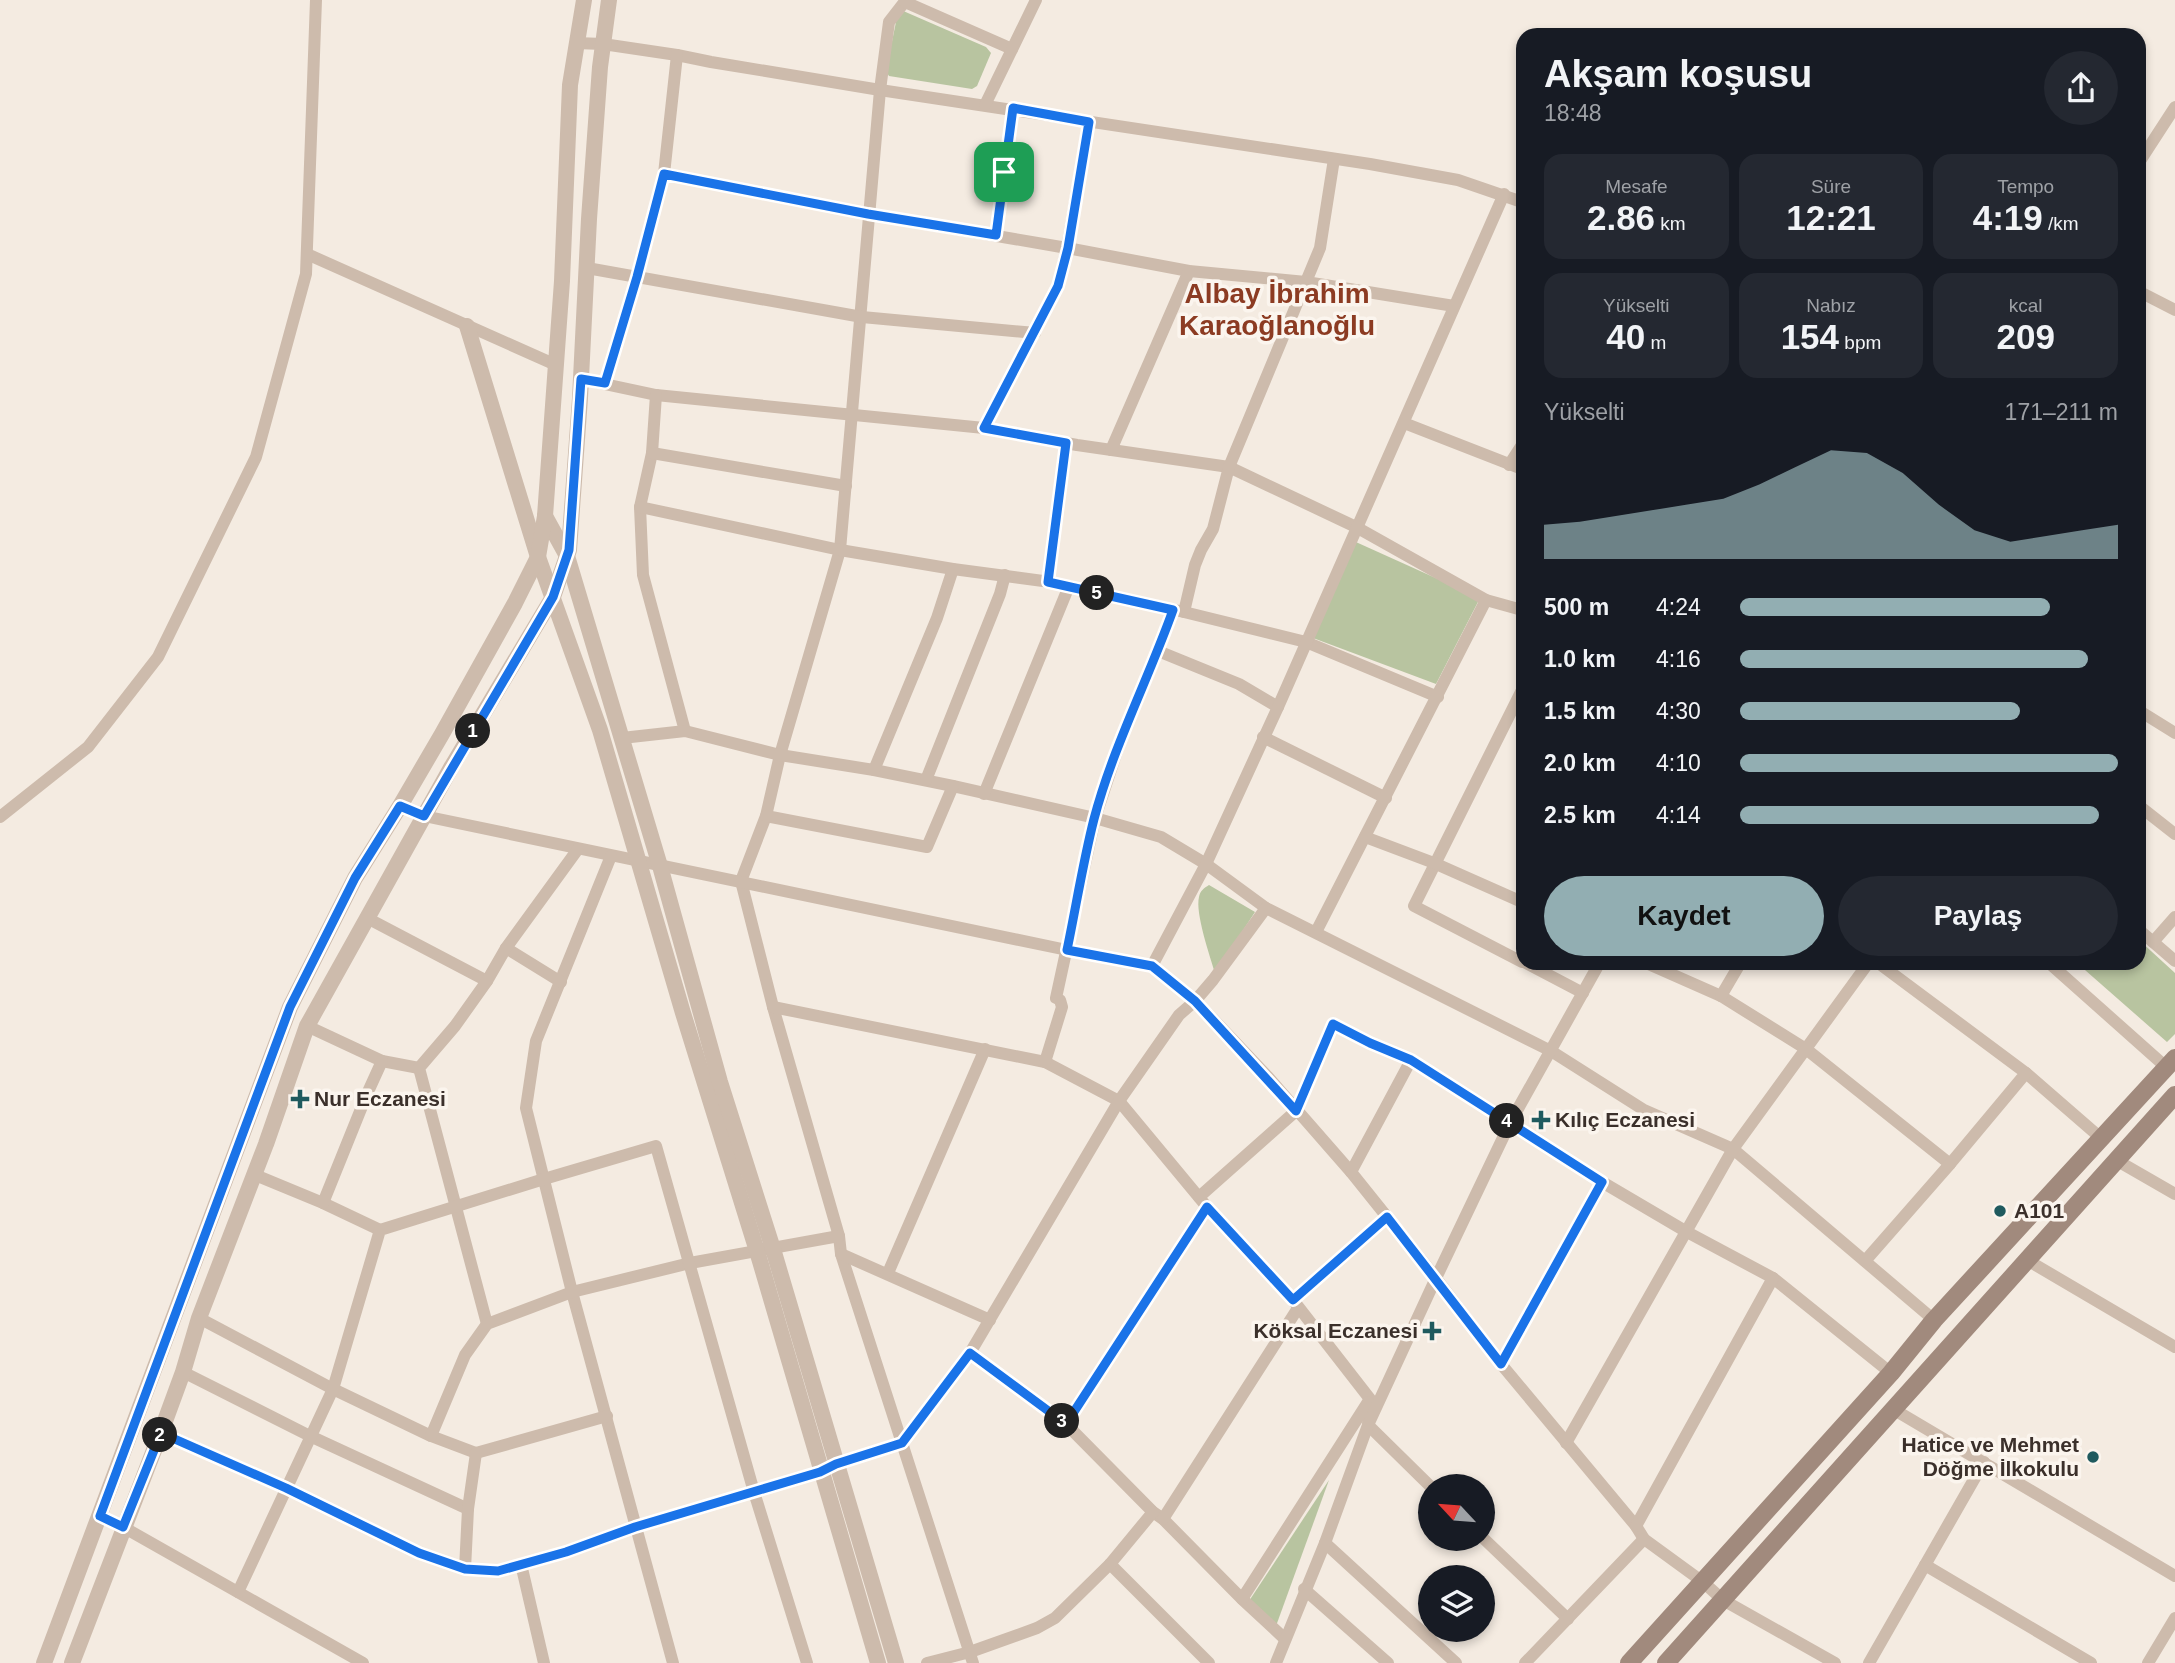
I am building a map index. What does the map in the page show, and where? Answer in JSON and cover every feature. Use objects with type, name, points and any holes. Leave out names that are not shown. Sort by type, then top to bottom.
[{"type":"main road","points":[[1629,1663],[1891,1373],[1934,1320],[2171,1063]]},
{"type":"main road","points":[[1666,1663],[2175,1095]]},
{"type":"street","points":[[0,817],[88,747],[158,657],[256,457],[306,274],[316,0]]},
{"type":"street","points":[[44,1663],[290,1007],[355,878],[400,806],[515,603],[538,556],[545,516],[562,281],[570,85],[584,0]]},
{"type":"street","points":[[72,1663],[161,1433],[199,1318],[307,1026],[424,816],[553,597],[567,556],[603,44],[609,0]]},
{"type":"street","points":[[985,105],[1036,0]]},
{"type":"street","points":[[971,1657],[841,1254],[839,1236],[772,1007],[741,881],[766,816],[780,755],[840,550],[862,317],[868,214],[889,22],[905,1],[1012,50]]},
{"type":"street","points":[[576,43],[603,44],[677,55],[880,90],[1013,108],[1334,159],[1458,180],[1516,199]]},
{"type":"street","points":[[605,383],[664,174],[677,55]]},
{"type":"street","points":[[996,235],[1013,108]]},
{"type":"street","points":[[2146,152],[2174,110]]},
{"type":"street","points":[[984,428],[1058,286],[1068,248],[1089,122]]},
{"type":"street","points":[[1045,1062],[1062,1007],[1060,1000],[1056,998],[1094,818],[1121,739],[1178,611],[1201,550],[1213,529],[1228,467],[1320,248],[1334,159]]},
{"type":"street","points":[[664,174],[868,214],[1189,271],[1306,282],[1454,306]]},
{"type":"street","points":[[1152,966],[1206,864],[1278,707],[1504,194]]},
{"type":"street","points":[[307,254],[556,365]]},
{"type":"street","points":[[587,268],[862,317],[1035,333]]},
{"type":"street","points":[[1111,450],[1189,271]]},
{"type":"street","points":[[2146,295],[2175,310]]},
{"type":"street","points":[[467,326],[538,556],[600,730],[638,860],[836,1464],[896,1663]]},
{"type":"street","points":[[581,379],[656,396],[984,428],[1228,467],[1356,527],[1486,600],[1516,608]]},
{"type":"street","points":[[656,396],[652,453],[640,507],[643,575],[685,731]]},
{"type":"street","points":[[1404,424],[1516,467]]},
{"type":"street","points":[[1048,582],[1066,443]]},
{"type":"street","points":[[652,453],[846,486]]},
{"type":"street","points":[[1509,465],[1516,454]]},
{"type":"street","points":[[640,507],[840,550],[1048,582],[1178,611],[1306,642],[1438,697]]},
{"type":"street","points":[[545,516],[567,556],[660,866],[765,1250],[820,1472],[878,1663]]},
{"type":"street","points":[[874,769],[937,618],[953,569]]},
{"type":"street","points":[[926,780],[1000,594],[1005,575]]},
{"type":"street","points":[[984,794],[1069,586]]},
{"type":"street","points":[[1316,932],[1486,600]]},
{"type":"street","points":[[1158,651],[1239,684],[1278,707]]},
{"type":"street","points":[[2146,715],[2175,733]]},
{"type":"street","points":[[1516,716],[1434,863],[1414,906],[1516,958]]},
{"type":"street","points":[[622,738],[685,731],[780,755],[874,769],[953,786],[1094,818],[1161,837],[1206,864],[1266,908],[1550,1051],[1644,1110],[1733,1149],[1934,1320]]},
{"type":"street","points":[[1263,737],[1385,798]]},
{"type":"street","points":[[766,816],[927,847],[953,786]]},
{"type":"street","points":[[400,806],[424,816],[578,849],[1152,966],[1195,1001],[1351,1172],[1501,1364],[1636,1525],[1644,1539],[1703,1581],[1723,1600],[1826,1661]]},
{"type":"street","points":[[2146,811],[2175,834]]},
{"type":"street","points":[[1365,837],[1434,863],[1516,899]]},
{"type":"street","points":[[419,1068],[455,1026],[487,981],[506,948],[578,849]]},
{"type":"street","points":[[611,856],[536,1041],[526,1108],[572,1292],[673,1663]]},
{"type":"street","points":[[161,1433],[286,1488],[419,1553],[465,1569],[498,1571],[820,1472],[836,1464],[902,1443],[970,1353],[1119,1101],[1179,1015],[1195,1001],[1266,908]]},
{"type":"street","points":[[2153,942],[2175,917]]},
{"type":"street","points":[[367,918],[487,981]]},
{"type":"street","points":[[2146,936],[2175,961]]},
{"type":"street","points":[[506,948],[561,982]]},
{"type":"street","points":[[1538,970],[1583,993]]},
{"type":"street","points":[[1276,1663],[1325,1543],[1368,1425],[1510,1123],[1596,970]]},
{"type":"street","points":[[1662,970],[1721,996],[1806,1049],[1950,1164]]},
{"type":"street","points":[[1721,996],[1736,970]]},
{"type":"street","points":[[1566,1443],[1733,1149],[1863,970]]},
{"type":"street","points":[[1888,970],[2026,1073],[2102,1139]]},
{"type":"street","points":[[2058,970],[2171,1063]]},
{"type":"street","points":[[772,1007],[1045,1062],[1119,1101],[1203,1202],[1295,1304],[1370,1399],[1368,1425],[1418,1474]]},
{"type":"street","points":[[1066,1424],[1203,1202],[1296,1111],[1333,1024],[1411,1060],[1602,1182],[1773,1278],[1891,1373]]},
{"type":"street","points":[[307,1026],[383,1061],[419,1068]]},
{"type":"street","points":[[888,1273],[985,1049]]},
{"type":"street","points":[[1351,1172],[1411,1060]]},
{"type":"street","points":[[323,1203],[383,1061]]},
{"type":"street","points":[[419,1068],[487,1324]]},
{"type":"street","points":[[1865,1261],[2026,1073]]},
{"type":"street","points":[[253,1174],[380,1230],[656,1146],[754,1492],[807,1663]]},
{"type":"street","points":[[2116,1160],[2175,1194]]},
{"type":"street","points":[[1501,1364],[1602,1182]]},
{"type":"street","points":[[927,1663],[971,1657],[1055,1618],[1158,1516],[1295,1304],[1387,1217]]},
{"type":"street","points":[[238,1592],[333,1390],[380,1230]]},
{"type":"street","points":[[431,1436],[465,1355],[487,1324],[572,1292],[690,1263],[839,1236]]},
{"type":"street","points":[[841,1254],[990,1320]]},
{"type":"street","points":[[2027,1260],[2175,1347]]},
{"type":"street","points":[[1636,1525],[1773,1278]]},
{"type":"street","points":[[199,1318],[333,1390],[431,1436],[476,1453],[607,1416]]},
{"type":"street","points":[[970,1353],[1066,1424],[1285,1639]]},
{"type":"street","points":[[183,1372],[310,1436],[468,1509]]},
{"type":"street","points":[[1242,1599],[1370,1399]]},
{"type":"street","points":[[1893,1409],[2175,1576]]},
{"type":"street","points":[[465,1569],[468,1509],[476,1453]]},
{"type":"street","points":[[1869,1663],[1984,1462]]},
{"type":"street","points":[[100,1516],[363,1663]]},
{"type":"street","points":[[1525,1663],[1644,1539]]},
{"type":"street","points":[[1325,1543],[1456,1663]]},
{"type":"street","points":[[1495,1549],[1569,1619]]},
{"type":"street","points":[[1110,1563],[1209,1663]]},
{"type":"street","points":[[520,1564],[544,1663]]},
{"type":"street","points":[[1925,1565],[2091,1663]]},
{"type":"street","points":[[1304,1589],[1388,1663]]},
{"type":"street","points":[[2148,1663],[2175,1618]]},
{"type":"green space","points":[[901,10],[986,47],[991,53],[977,86],[972,89],[889,76],[886,71],[897,17]]},
{"type":"green space","points":[[1347,538],[1480,598],[1436,684],[1305,635]]},
{"type":"green space","points":[[1209,885],[1255,912],[1215,973],[1198,904],[1200,893]]},
{"type":"green space","points":[[2146,946],[2175,973],[2175,1034],[2167,1042],[2085,970],[2146,970]]},
{"type":"green space","points":[[1329,1480],[1276,1626],[1249,1601]]},
{"type":"place","name":"Nur Eczanesi","points":[[300,1099]]},
{"type":"place","name":"Kılıç Eczanesi","points":[[1541,1120]]},
{"type":"place","name":"A101","points":[[2000,1211]]},
{"type":"place","name":"Köksal Eczanesi","points":[[1432,1331]]},
{"type":"place","name":"Hatice ve Mehmet Döğme İlkokulu","points":[[2093,1457]]},
{"type":"district","name":"Albay İbrahim Karaoğlanoğlu","points":[[1277,309]]},
{"type":"route","points":[[1013,108],[1089,122],[1068,248],[1058,286],[984,428],[1066,443],[1048,582],[1173,610],[1121,739],[1094,818],[1067,950],[1152,966],[1195,1001],[1268,1077],[1296,1111],[1333,1024],[1411,1060],[1602,1182],[1501,1364],[1387,1217],[1293,1300],[1207,1207],[1066,1424],[970,1353],[902,1443],[836,1464],[820,1472],[498,1571],[465,1569],[419,1553],[286,1488],[161,1433],[123,1527],[100,1516],[290,1007],[355,878],[400,806],[424,816],[553,597],[569,550],[581,379],[605,383],[664,174],[868,214],[996,235],[1004,172],[1013,108]]}]
